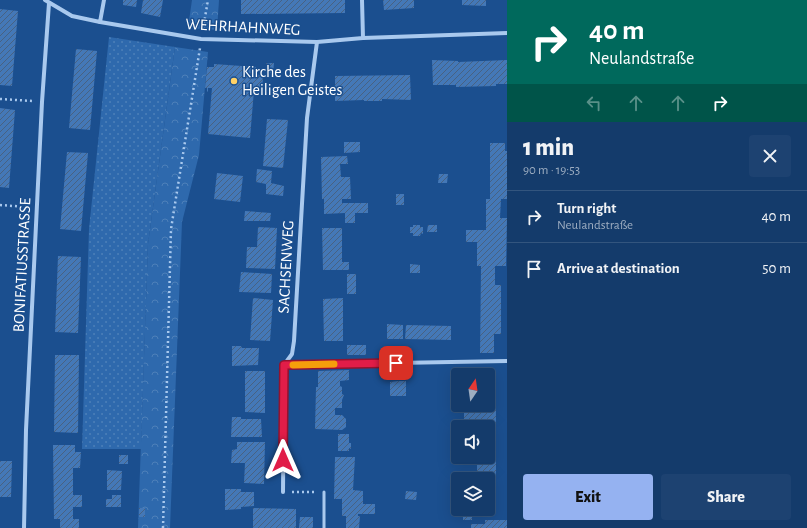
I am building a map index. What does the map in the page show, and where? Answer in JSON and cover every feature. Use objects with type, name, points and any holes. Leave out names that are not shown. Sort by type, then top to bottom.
[{"type":"street","name":"WEHRHAHNWEG","points":[[45,0],[49,4],[72,16],[202,39],[317,42],[363,38],[507,33]]},
{"type":"street","points":[[100,22],[104,0]]},
{"type":"street","points":[[362,0],[363,38]]},
{"type":"street","name":"BONIFATIUSSTRASSE","points":[[24,528],[26,430],[42,102],[49,4]]},
{"type":"street","name":"SACHSENWEG","points":[[283,492],[284,365],[292,354],[294,341],[307,118],[317,42]]},
{"type":"street","points":[[284,365],[507,361]]},
{"type":"lane","points":[[324,492],[324,528]]},
{"type":"path","points":[[163,528],[171,229],[208,0]]},
{"type":"path","points":[[0,99],[42,102]]},
{"type":"path","points":[[0,205],[37,207]]},
{"type":"path","points":[[283,492],[324,492]]},
{"type":"green space","points":[[192,0],[219,0],[217,30],[188,28]]},
{"type":"green space","points":[[109,37],[175,47],[148,244],[141,449],[82,449],[89,229]]},
{"type":"green space","points":[[175,47],[208,52],[199,155],[182,222],[170,528],[138,528],[148,244]]},
{"type":"building","points":[[123,0],[137,0],[136,7],[123,5]]},
{"type":"building","points":[[143,0],[163,0],[160,17],[141,13]]},
{"type":"building","points":[[241,0],[345,0],[345,13],[241,14]]},
{"type":"building","points":[[383,0],[414,0],[414,8],[384,10]]},
{"type":"building","points":[[462,0],[486,0],[486,6],[462,5]]},
{"type":"building","points":[[0,9],[18,11],[12,86],[0,85]]},
{"type":"building","points":[[76,49],[97,51],[90,130],[69,128]]},
{"type":"building","points":[[432,60],[458,62],[507,60],[507,84],[496,84],[496,86],[456,87],[456,85],[433,85]]},
{"type":"building","points":[[266,63],[274,63],[273,73],[266,73]]},
{"type":"building","points":[[214,64],[256,67],[256,74],[260,75],[263,79],[262,87],[254,90],[250,138],[208,134],[212,88],[208,88],[207,92],[207,88],[205,88],[207,67],[214,67]]},
{"type":"building","points":[[410,75],[411,100],[382,99],[382,101],[335,101],[335,76]]},
{"type":"building","points":[[0,108],[15,110],[9,188],[0,187]]},
{"type":"building","points":[[267,119],[288,120],[283,168],[263,166]]},
{"type":"building","points":[[344,142],[360,142],[360,152],[344,153]]},
{"type":"building","points":[[490,143],[505,143],[505,151],[507,151],[507,199],[501,199],[500,218],[507,218],[506,266],[495,266],[495,285],[501,285],[501,334],[494,334],[494,353],[480,353],[481,266],[477,266],[477,242],[466,242],[466,230],[486,230],[486,199],[490,199]]},
{"type":"building","points":[[67,152],[88,153],[81,231],[60,229]]},
{"type":"building","points":[[347,156],[348,164],[340,164],[341,177],[350,177],[351,199],[342,199],[342,203],[368,203],[368,213],[355,213],[355,223],[345,223],[345,213],[324,214],[324,199],[322,199],[321,157]]},
{"type":"building","points":[[257,169],[272,171],[271,183],[284,186],[283,196],[266,194],[266,184],[256,182]]},
{"type":"building","points":[[217,173],[243,176],[240,202],[214,199]]},
{"type":"building","points":[[439,174],[448,174],[447,183],[438,183]]},
{"type":"building","points":[[396,194],[404,194],[404,205],[396,205]]},
{"type":"building","points":[[245,211],[271,213],[270,221],[244,221]]},
{"type":"building","points":[[413,225],[420,225],[420,227],[423,227],[423,234],[421,233],[420,236],[413,236],[413,233],[410,233],[410,227],[413,227]]},
{"type":"building","points":[[428,225],[437,225],[437,232],[427,232]]},
{"type":"building","points":[[258,227],[277,228],[275,269],[246,268],[247,247],[257,247]]},
{"type":"building","points":[[322,228],[342,228],[342,262],[349,262],[349,270],[323,270]]},
{"type":"building","points":[[58,256],[81,257],[78,333],[55,332]]},
{"type":"building","points":[[410,264],[420,265],[420,273],[410,273]]},
{"type":"building","points":[[241,272],[272,274],[271,293],[239,292]]},
{"type":"building","points":[[347,274],[356,274],[356,294],[347,294]]},
{"type":"building","points":[[253,298],[273,300],[270,341],[250,340]]},
{"type":"building","points":[[343,298],[343,341],[324,341],[323,299]]},
{"type":"building","points":[[387,324],[403,325],[403,339],[387,339]]},
{"type":"building","points":[[406,325],[451,326],[451,340],[405,339]]},
{"type":"building","points":[[347,345],[366,345],[366,355],[347,355]]},
{"type":"building","points":[[232,346],[241,346],[242,348],[259,348],[258,365],[232,366]]},
{"type":"building","points":[[55,355],[79,355],[78,433],[54,432]]},
{"type":"building","points":[[349,370],[349,380],[340,381],[342,394],[344,395],[342,400],[342,408],[335,408],[335,415],[342,415],[346,419],[346,427],[342,430],[315,429],[318,371]]},
{"type":"building","points":[[245,371],[265,371],[265,413],[245,412]]},
{"type":"building","points":[[406,381],[406,396],[390,396],[390,382]]},
{"type":"building","points":[[496,382],[496,424],[495,420],[464,420],[464,412],[495,412]]},
{"type":"building","points":[[232,417],[241,417],[241,419],[261,419],[262,437],[231,437]]},
{"type":"building","points":[[338,434],[349,434],[351,449],[349,448],[349,451],[338,451]]},
{"type":"building","points":[[237,442],[265,442],[264,484],[244,483],[245,463],[231,463],[232,450],[237,449]]},
{"type":"building","points":[[53,445],[75,445],[75,452],[81,452],[80,468],[73,468],[73,495],[82,495],[82,507],[73,507],[73,519],[79,519],[79,528],[60,528],[60,519],[54,519]]},
{"type":"building","points":[[496,454],[496,496],[495,472],[477,472],[477,464],[495,464]]},
{"type":"building","points":[[119,455],[128,455],[128,464],[119,464]]},
{"type":"building","points":[[335,457],[355,457],[353,490],[363,491],[363,504],[375,504],[375,514],[358,514],[358,516],[360,516],[359,528],[346,528],[346,516],[342,516],[342,499],[334,499]]},
{"type":"building","points":[[0,461],[12,461],[11,497],[0,497]]},
{"type":"building","points":[[107,470],[122,471],[121,490],[107,490]]},
{"type":"building","points":[[225,489],[241,489],[241,492],[254,492],[254,506],[225,510]]},
{"type":"building","points":[[406,491],[417,492],[416,500],[405,499]]},
{"type":"building","points":[[112,495],[121,495],[121,507],[106,507],[106,499],[112,499]]},
{"type":"building","points":[[139,508],[145,508],[145,517],[139,517]]},
{"type":"building","points":[[253,508],[296,509],[296,528],[253,528]]},
{"type":"building","points":[[463,516],[486,516],[472,517],[472,520],[463,520]]},
{"type":"building","points":[[300,517],[313,517],[313,528],[299,528]]},
{"type":"building","points":[[485,520],[507,520],[507,528],[471,528],[471,524],[485,524]]},
{"type":"slow traffic","points":[[293,365],[334,364]]},
{"type":"place","name":"Kirche des Heiligen Geistes","points":[[234,81]]},
{"type":"route","points":[[283,460],[284,365],[396,363]]}]
